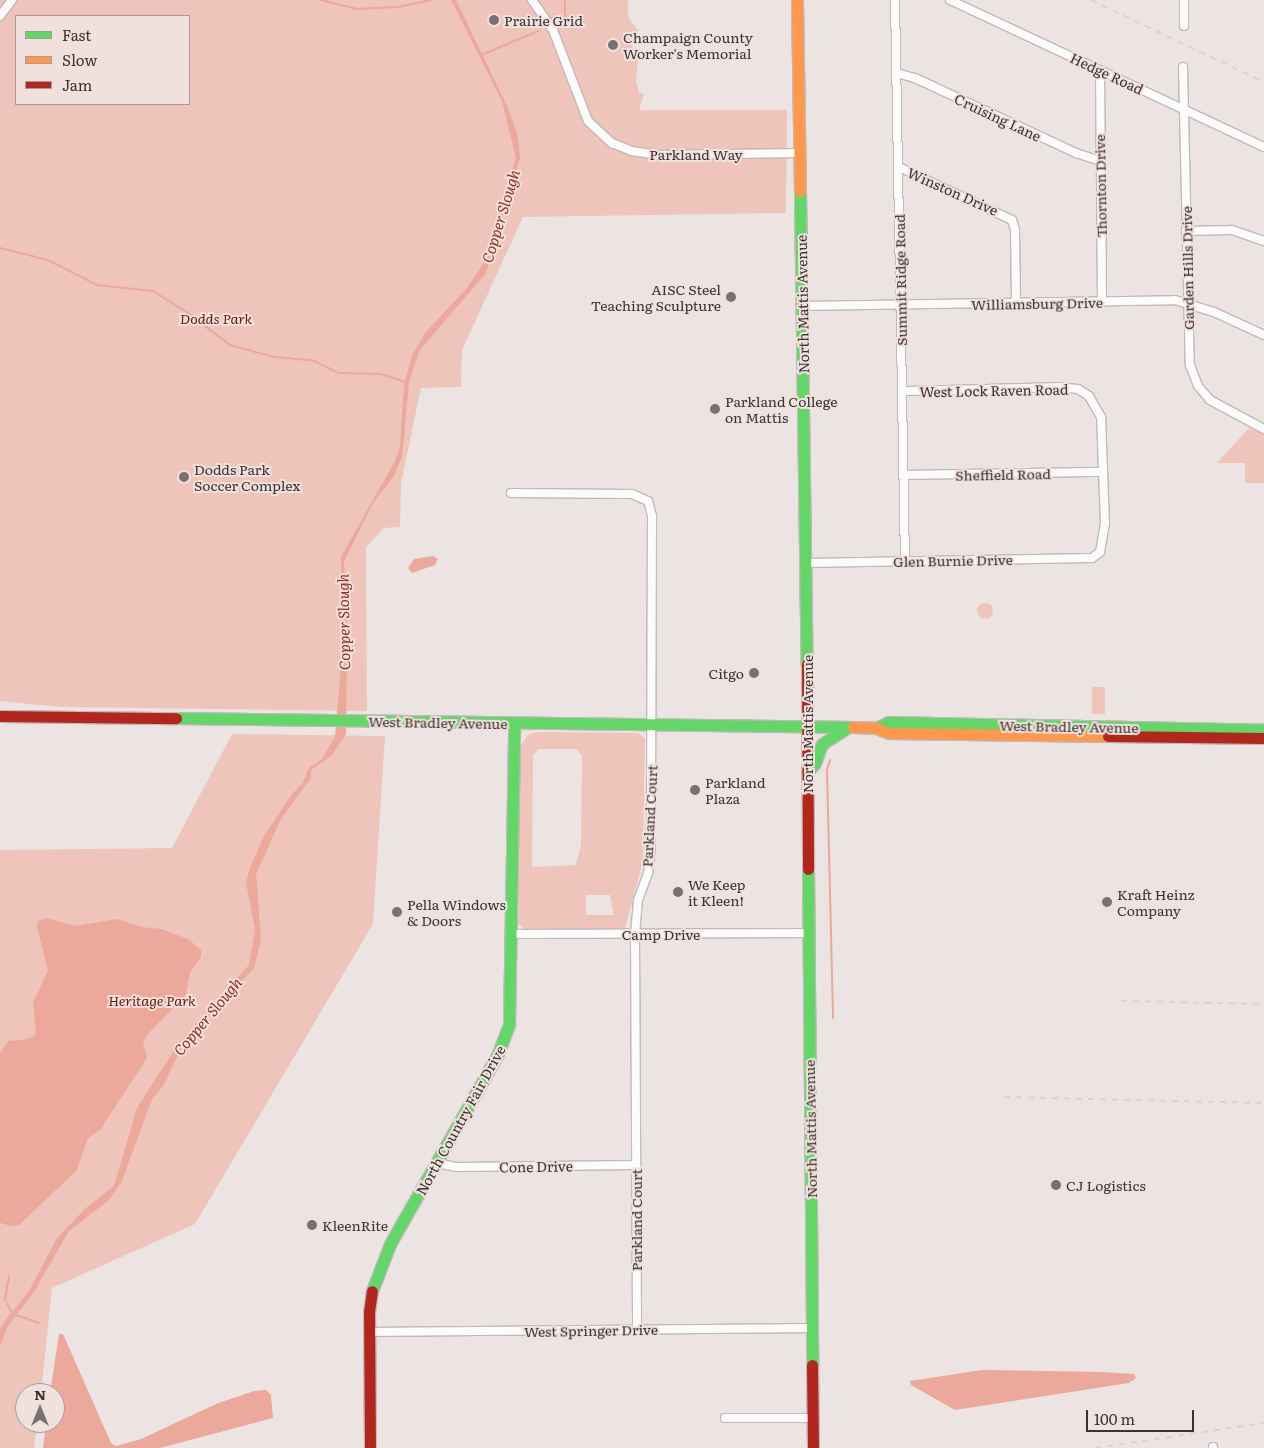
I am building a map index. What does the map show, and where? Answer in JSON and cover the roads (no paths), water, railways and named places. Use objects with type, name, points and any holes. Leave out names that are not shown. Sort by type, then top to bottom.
[{"type":"main road","name":"North Mattis Avenue","points":[[797,0],[808,727],[813,1448]]},
{"type":"main road","name":"West Bradley Avenue","points":[[0,716],[848,727],[876,728],[889,733],[1264,738]]},
{"type":"main road","name":"West Bradley Avenue","points":[[876,728],[889,722],[1264,730]]},
{"type":"main road","name":"North Country Fair Drive","points":[[370,1448],[369,1332],[372,1294],[381,1262],[504,1040],[512,1006],[514,723]]},
{"type":"main road","points":[[807,772],[815,763],[822,744],[848,727]]},
{"type":"street","points":[[0,16],[12,0]]},
{"type":"street","name":"Parkland Way","points":[[532,0],[553,30],[588,121],[612,143],[632,151],[657,155],[799,153]]},
{"type":"street","name":"Summit Ridge Road","points":[[895,0],[905,560]]},
{"type":"street","name":"Hedge Road","points":[[950,0],[1264,147]]},
{"type":"street","points":[[1184,0],[1184,26]]},
{"type":"street","name":"Garden Hills Drive","points":[[1183,67],[1188,353],[1198,386],[1217,406],[1264,429]]},
{"type":"street","name":"Thornton Drive","points":[[1100,70],[1102,302]]},
{"type":"street","name":"Cruising Lane","points":[[897,73],[915,78],[1076,153],[1100,160]]},
{"type":"street","name":"Winston Drive","points":[[899,167],[1012,220],[1015,230],[1016,303]]},
{"type":"street","points":[[1186,231],[1232,230],[1264,241]]},
{"type":"street","name":"Williamsburg Drive","points":[[802,306],[1188,302],[1264,335]]},
{"type":"street","name":"West Lock Raven Road","points":[[902,391],[1060,387],[1086,393],[1095,403],[1101,417],[1103,472]]},
{"type":"street","name":"Glen Burnie Drive","points":[[806,563],[1092,558],[1099,554],[1105,524],[1103,472]]},
{"type":"street","name":"Sheffield Road","points":[[904,475],[1103,472]]},
{"type":"street","name":"Parkland Court","points":[[511,493],[632,494],[648,501],[652,516],[650,862],[638,900],[636,934],[637,1330]]},
{"type":"street","name":"Camp Drive","points":[[513,934],[809,933]]},
{"type":"street","name":"Cone Drive","points":[[436,1163],[456,1167],[636,1165]]},
{"type":"street","name":"West Springer Drive","points":[[369,1332],[812,1328]]},
{"type":"street","points":[[725,1418],[812,1418]]},
{"type":"water","name":"Copper Slough","points":[[451,0],[456,0],[507,106],[518,136],[520,158],[486,273],[419,351],[409,382],[402,457],[394,476],[373,503],[344,561],[347,624],[346,734],[331,756],[311,770],[311,778],[281,819],[256,874],[261,939],[254,968],[183,1044],[163,1086],[152,1099],[122,1181],[110,1199],[69,1231],[34,1292],[8,1326],[0,1346],[0,1330],[4,1322],[29,1291],[57,1238],[86,1208],[114,1186],[137,1108],[178,1044],[249,965],[255,930],[246,882],[251,865],[264,836],[292,794],[302,784],[309,768],[321,760],[335,737],[343,641],[341,557],[395,461],[400,447],[404,385],[412,356],[425,333],[467,288],[483,264],[516,158],[502,101]]},
{"type":"water","points":[[433,556],[438,559],[435,565],[412,573],[408,568],[414,559]]},
{"type":"water","points":[[47,918],[74,926],[118,919],[141,927],[161,929],[188,939],[201,950],[201,957],[190,972],[186,995],[146,1036],[143,1042],[147,1058],[100,1130],[88,1138],[76,1171],[19,1225],[12,1226],[0,1223],[0,1053],[8,1041],[28,1039],[36,1034],[33,1002],[48,971],[37,927],[38,921]]},
{"type":"water","points":[[59,1334],[63,1334],[111,1443],[116,1446],[141,1439],[216,1404],[254,1391],[266,1390],[271,1395],[273,1418],[160,1448],[43,1448],[45,1433],[65,1433],[65,1383],[52,1383]]},
{"type":"water","points":[[982,1370],[1103,1372],[1134,1374],[1136,1378],[1129,1383],[955,1410],[911,1385],[910,1381]]},
{"type":"waterway","points":[[321,0],[356,9],[398,7],[432,0]]},
{"type":"waterway","points":[[565,0],[565,19]]},
{"type":"waterway","points":[[481,55],[538,31]]},
{"type":"waterway","points":[[0,248],[48,260],[97,285],[153,291],[184,310],[230,345],[274,357],[312,360],[339,373],[381,374],[405,382]]},
{"type":"waterway","points":[[830,760],[827,770],[833,1018]]},
{"type":"waterway","points":[[5,1301],[9,1276]]},
{"type":"waterway","points":[[7,1304],[12,1313]]},
{"type":"waterway","points":[[16,1315],[39,1323]]},
{"type":"railway","points":[[1091,0],[1264,82]]},
{"type":"railway","points":[[1121,1001],[1264,1004]]},
{"type":"railway","points":[[1004,1097],[1264,1103]]},
{"type":"railway","points":[[1095,1448],[1264,1423]]},
{"type":"place","name":"Prairie Grid","points":[[494,20]]},
{"type":"place","name":"Champaign County Worker's Memorial","points":[[613,45]]},
{"type":"place","name":"AISC Steel Teaching Sculpture","points":[[731,297]]},
{"type":"place","name":"Parkland College on Mattis","points":[[715,409]]},
{"type":"place","name":"Dodds Park Soccer Complex","points":[[184,477]]},
{"type":"place","name":"Citgo","points":[[754,673]]},
{"type":"place","name":"Parkland Plaza","points":[[695,790]]},
{"type":"place","name":"We Keep it Kleen!","points":[[678,892]]},
{"type":"place","name":"Kraft Heinz Company","points":[[1107,902]]},
{"type":"place","name":"Pella Windows & Doors","points":[[397,912]]},
{"type":"place","name":"CJ Logistics","points":[[1056,1185]]},
{"type":"place","name":"KleenRite","points":[[312,1225]]},
{"type":"park label","name":"Dodds Park","points":[[216,318]]},
{"type":"park label","name":"Heritage Park","points":[[152,1000]]}]
